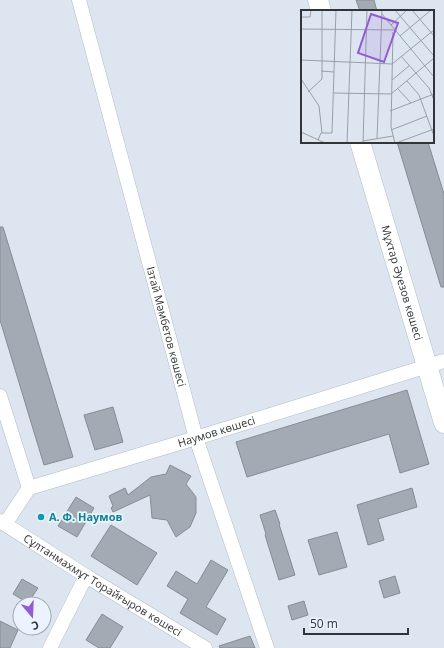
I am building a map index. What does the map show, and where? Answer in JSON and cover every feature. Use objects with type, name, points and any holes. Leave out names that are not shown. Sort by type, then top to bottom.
[{"type":"street","name":"Ізтай Мәмбетов көшесі","points":[[79,0],[196,438],[267,648]]},
{"type":"street","points":[[318,0],[321,10]]},
{"type":"street","name":"Мұхтар Әуезов көшесі","points":[[360,143],[435,363],[444,423]]},
{"type":"street","name":"Наумов көшесі","points":[[29,488],[196,438],[435,363]]},
{"type":"street","points":[[0,396],[29,488],[2,522]]},
{"type":"street","name":"Сұлтанмахмұт Торайғыров көшесі","points":[[2,522],[86,576],[205,648]]},
{"type":"street","points":[[50,648],[86,576]]},
{"type":"building","points":[[356,0],[374,0],[377,10],[360,10]]},
{"type":"building","points":[[397,143],[428,143],[444,194],[444,287],[441,287]]},
{"type":"building","points":[[0,227],[3,227],[73,457],[44,465],[0,320]]},
{"type":"building","points":[[407,390],[429,464],[400,473],[389,434],[247,477],[236,442]]},
{"type":"building","points":[[113,407],[123,442],[95,450],[84,415]]},
{"type":"building","points":[[170,465],[191,476],[186,484],[196,497],[196,513],[190,527],[176,537],[167,520],[152,518],[150,495],[113,512],[111,508],[113,506],[109,496],[125,488],[128,495],[151,477],[166,474]]},
{"type":"building","points":[[412,488],[417,507],[378,519],[384,540],[368,545],[357,505]]},
{"type":"building","points":[[76,497],[94,508],[77,537],[58,526]]},
{"type":"building","points":[[275,510],[295,575],[279,580],[260,515]]},
{"type":"building","points":[[111,525],[157,553],[137,585],[91,556]]},
{"type":"building","points":[[337,532],[347,567],[319,575],[308,540]]},
{"type":"building","points":[[211,560],[228,570],[206,607],[226,619],[217,635],[180,613],[188,599],[167,586],[176,571],[197,584]]},
{"type":"building","points":[[395,576],[400,593],[384,598],[379,581]]},
{"type":"building","points":[[22,579],[38,588],[33,596],[16,596],[13,594]]},
{"type":"building","points":[[304,601],[308,615],[292,620],[288,606]]},
{"type":"building","points":[[102,614],[123,627],[110,648],[99,648],[86,640]]},
{"type":"building","points":[[0,621],[12,627],[12,636],[15,636],[10,648],[0,648]]},
{"type":"building","points":[[250,636],[255,648],[220,648],[219,646]]},
{"type":"place","name":"А. Ф. Наумов","points":[[41,517]]}]
